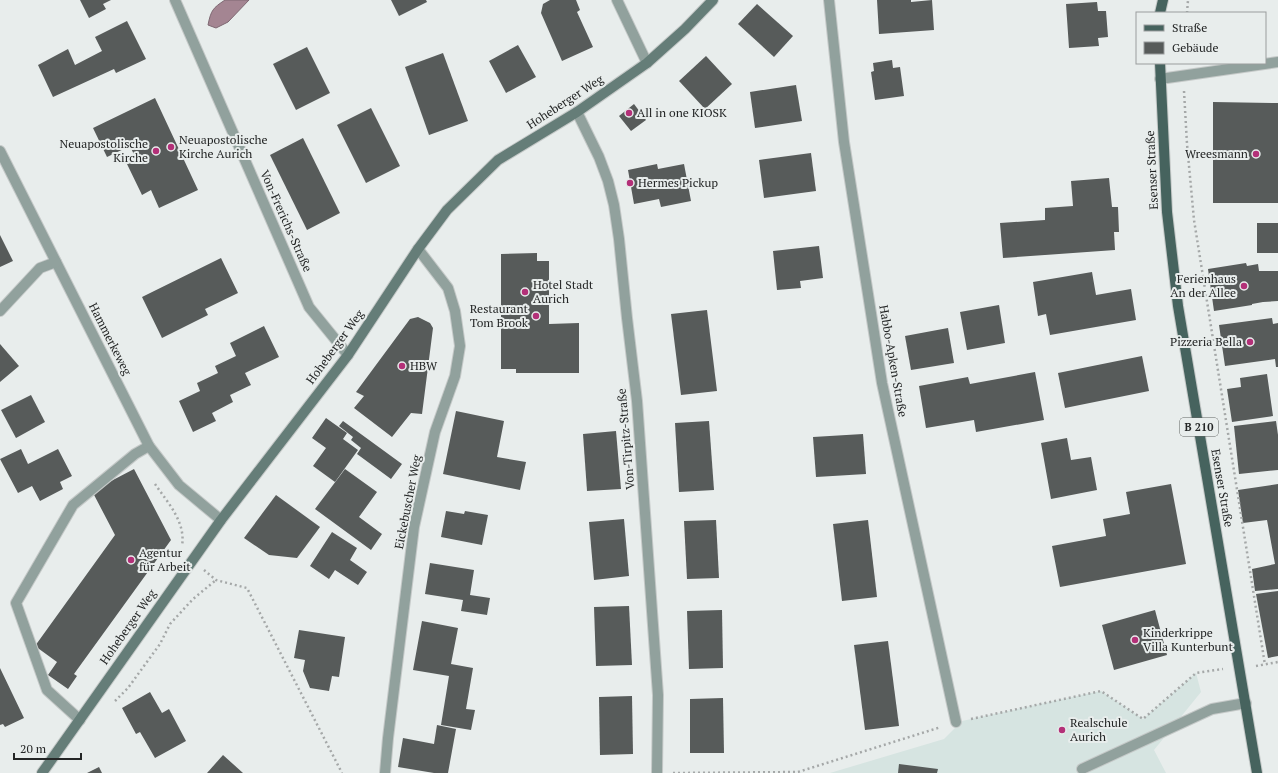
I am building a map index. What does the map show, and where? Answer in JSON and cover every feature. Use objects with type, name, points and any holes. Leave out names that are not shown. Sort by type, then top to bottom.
[{"type":"main road","points":[[1159,0],[1160,12]]},
{"type":"main road","points":[[1160,12],[1163,0]]},
{"type":"main road","name":"Esenser Straße","points":[[1160,64],[1167,212],[1178,306],[1257,773]]},
{"type":"street","name":"Von-Frerichs-Straße","points":[[175,0],[309,307],[348,355]]},
{"type":"street","points":[[617,0],[647,63]]},
{"type":"street","name":"Hoheberger Weg","points":[[42,773],[80,720],[102,685],[220,520],[348,355],[418,249],[447,210],[498,160],[577,112],[647,63],[685,29],[713,0]]},
{"type":"street","name":"Habbo-Apken-Straße","points":[[829,0],[844,142],[882,383],[956,722]]},
{"type":"street","points":[[1266,64],[1278,62]]},
{"type":"street","points":[[1160,79],[1264,64]]},
{"type":"street","name":"Von-Tirpitz-Straße","points":[[577,112],[599,157],[608,181],[614,205],[619,239],[638,417],[658,695],[657,773]]},
{"type":"street","name":"Hammerkeweg","points":[[0,151],[149,446],[179,485],[220,520]]},
{"type":"street","name":"Eickebuscher Weg","points":[[385,773],[414,527],[435,432],[455,376],[460,346],[455,311],[448,288],[418,249]]},
{"type":"street","points":[[0,311],[40,268],[56,262]]},
{"type":"street","points":[[80,720],[48,690],[16,603],[73,505],[135,454],[149,446]]},
{"type":"street","points":[[1082,769],[1212,709],[1246,703]]},
{"type":"path","points":[[1187,12],[1188,0]]},
{"type":"path","points":[[1183,76],[1194,220],[1265,665]]},
{"type":"path","points":[[113,703],[128,688],[160,644],[170,624],[193,599],[216,580]]},
{"type":"path","points":[[657,773],[798,772],[956,722],[1101,691],[1143,719],[1196,673]]},
{"type":"shaded area","points":[[225,0],[249,0],[228,22],[216,28],[208,25],[213,10]]},
{"type":"shaded area","name":"Realschule Aurich","points":[[1196,673],[1201,692],[1154,750],[1166,773],[830,773],[944,739],[962,721],[1101,691],[1143,719]]},
{"type":"building","points":[[80,0],[111,0],[103,4],[106,9],[89,18]]},
{"type":"building","points":[[391,0],[426,0],[427,2],[399,16]]},
{"type":"building","points":[[550,0],[576,0],[580,10],[577,12],[593,47],[562,61],[541,13],[543,4]]},
{"type":"building","points":[[877,0],[911,0],[911,2],[932,0],[934,30],[879,34]]},
{"type":"building","points":[[1097,2],[1098,11],[1106,11],[1108,37],[1098,38],[1099,46],[1069,48],[1066,4]]},
{"type":"building","points":[[757,4],[793,36],[774,57],[738,24]]},
{"type":"building","points":[[127,21],[146,59],[116,73],[114,69],[53,97],[38,65],[68,49],[75,65],[102,51],[95,37]]},
{"type":"building","points":[[518,45],[536,77],[506,93],[489,61]]},
{"type":"building","points":[[307,47],[330,93],[296,110],[273,64]]},
{"type":"building","points":[[443,53],[468,121],[429,135],[405,67]]},
{"type":"building","points":[[706,56],[732,84],[705,109],[679,81]]},
{"type":"building","points":[[892,60],[893,68],[900,67],[904,96],[875,100],[871,72],[874,71],[873,63]]},
{"type":"building","points":[[796,85],[802,121],[755,128],[750,92]]},
{"type":"building","name":"Neuapostolische Kirche","points":[[155,98],[198,190],[159,208],[151,190],[142,195],[127,164],[136,159],[130,146],[107,157],[93,128]]},
{"type":"building","points":[[1213,102],[1278,103],[1278,203],[1213,203]]},
{"type":"building","points":[[634,104],[646,120],[631,131],[619,116]]},
{"type":"building","points":[[371,108],[400,166],[366,183],[337,125]]},
{"type":"building","points":[[303,138],[340,213],[307,230],[270,155]]},
{"type":"building","points":[[811,153],[816,191],[764,198],[759,160]]},
{"type":"building","points":[[657,164],[658,169],[684,164],[691,201],[661,207],[659,199],[634,204],[628,170]]},
{"type":"building","points":[[1109,178],[1112,207],[1118,207],[1119,232],[1114,232],[1115,250],[1003,258],[1000,223],[1045,220],[1045,208],[1073,206],[1071,181]]},
{"type":"building","points":[[1257,223],[1278,223],[1278,253],[1257,253]]},
{"type":"building","points":[[0,235],[13,261],[0,267]]},
{"type":"building","points":[[819,246],[823,278],[800,281],[801,288],[777,290],[773,251]]},
{"type":"building","name":"Hotel Stadt Aurich","points":[[537,253],[537,261],[549,261],[549,324],[579,323],[579,373],[516,373],[516,369],[501,369],[501,254]]},
{"type":"building","points":[[221,258],[238,293],[205,309],[208,315],[162,338],[142,297]]},
{"type":"building","name":"Ferienhaus An der Allee","points":[[1246,263],[1247,266],[1258,264],[1259,271],[1278,271],[1278,301],[1263,302],[1214,311],[1208,269]]},
{"type":"building","points":[[1092,272],[1096,295],[1131,289],[1136,320],[1050,335],[1046,314],[1038,316],[1033,282]]},
{"type":"building","points":[[999,305],[1005,343],[967,350],[960,312]]},
{"type":"building","points":[[707,310],[717,391],[681,395],[671,314]]},
{"type":"building","name":"HBW","points":[[418,317],[430,323],[433,328],[422,414],[411,413],[392,437],[354,408],[364,396],[356,392],[410,319]]},
{"type":"building","name":"Pizzeria Bella","points":[[1272,318],[1273,324],[1278,323],[1278,367],[1276,367],[1275,359],[1225,366],[1219,325]]},
{"type":"building","points":[[264,326],[279,357],[245,373],[251,385],[230,395],[233,402],[212,413],[216,421],[193,432],[179,401],[200,391],[197,383],[218,373],[215,366],[236,356],[230,343]]},
{"type":"building","points":[[948,328],[954,363],[911,370],[905,336]]},
{"type":"building","points":[[0,344],[19,366],[0,382]]},
{"type":"building","points":[[1142,356],[1149,391],[1065,408],[1058,373]]},
{"type":"building","points":[[1035,372],[1044,420],[976,432],[974,420],[926,428],[919,386],[968,377],[970,384]]},
{"type":"building","points":[[1267,374],[1273,416],[1232,422],[1227,389],[1241,387],[1240,378]]},
{"type":"building","points":[[31,395],[45,422],[16,438],[1,410]]},
{"type":"building","points":[[456,411],[504,421],[497,457],[526,462],[520,490],[443,474]]},
{"type":"building","points":[[326,418],[347,433],[343,439],[358,450],[335,482],[313,466],[326,448],[312,438]]},
{"type":"building","points":[[343,421],[402,464],[391,479],[357,454],[361,448],[351,440],[353,437],[339,426]]},
{"type":"building","points":[[709,421],[714,490],[679,492],[675,423]]},
{"type":"building","points":[[1276,421],[1278,435],[1278,470],[1239,474],[1234,426]]},
{"type":"building","points":[[616,431],[621,489],[587,491],[583,434]]},
{"type":"building","points":[[863,434],[866,474],[816,477],[813,437]]},
{"type":"building","points":[[1067,438],[1071,460],[1091,457],[1097,490],[1051,499],[1041,443]]},
{"type":"building","points":[[21,449],[28,464],[58,449],[72,476],[60,482],[63,489],[40,501],[32,486],[18,493],[0,459]]},
{"type":"building","points":[[134,469],[171,540],[74,674],[77,676],[68,689],[48,675],[57,662],[35,646],[115,535],[92,491]]},
{"type":"building","points":[[345,469],[377,492],[359,517],[382,534],[371,550],[315,509]]},
{"type":"building","points":[[1171,484],[1186,564],[1060,587],[1052,546],[1106,536],[1103,519],[1130,514],[1126,492]]},
{"type":"building","points":[[1278,484],[1278,589],[1255,591],[1252,569],[1275,564],[1267,520],[1243,523],[1238,490]]},
{"type":"building","points":[[276,495],[320,527],[297,558],[269,555],[244,538]]},
{"type":"building","points":[[446,511],[464,514],[465,511],[488,515],[482,545],[441,537]]},
{"type":"building","points":[[624,519],[629,576],[594,580],[589,522]]},
{"type":"building","points":[[716,520],[719,578],[687,579],[684,521]]},
{"type":"building","points":[[868,520],[877,597],[842,601],[833,524]]},
{"type":"building","points":[[332,532],[357,548],[350,560],[367,572],[358,585],[335,570],[329,579],[310,566]]},
{"type":"building","points":[[430,563],[474,570],[470,595],[490,598],[487,615],[461,611],[463,600],[425,594]]},
{"type":"building","points":[[1278,591],[1278,656],[1268,658],[1256,594]]},
{"type":"building","points":[[629,606],[632,665],[596,666],[594,607]]},
{"type":"building","points":[[722,610],[723,668],[689,669],[687,611]]},
{"type":"building","name":"Kinderkrippe Villa Kunterbunt","points":[[1155,610],[1167,655],[1114,670],[1102,625]]},
{"type":"building","points":[[422,621],[458,628],[451,664],[473,668],[466,709],[475,710],[471,730],[441,725],[449,676],[413,670]]},
{"type":"building","points":[[299,630],[345,637],[339,677],[332,676],[329,691],[310,688],[303,671],[305,660],[294,658]]},
{"type":"building","points":[[888,641],[899,726],[865,730],[854,645]]},
{"type":"building","points":[[0,668],[24,718],[5,727],[3,724],[0,725]]},
{"type":"building","points":[[150,692],[162,713],[169,709],[186,741],[155,758],[140,732],[136,734],[122,708]]},
{"type":"building","points":[[632,696],[633,754],[600,755],[599,697]]},
{"type":"building","points":[[723,698],[724,753],[690,753],[690,699]]},
{"type":"building","points":[[437,725],[456,729],[448,773],[434,773],[398,767],[403,738],[434,744]]},
{"type":"building","points":[[223,755],[243,773],[207,773]]},
{"type":"building","points":[[899,764],[938,769],[937,773],[898,773]]},
{"type":"building","points":[[99,767],[102,773],[87,773]]},
{"type":"place","name":"All in one KIOSK","points":[[629,113]]},
{"type":"place","name":"Neuapostolische Kirche Aurich","points":[[171,147]]},
{"type":"place","name":"Neuapostolische Kirche","points":[[156,151]]},
{"type":"place","name":"Wreesmann","points":[[1256,154]]},
{"type":"place","name":"Hermes Pickup","points":[[630,183]]},
{"type":"place","name":"Ferienhaus An der Allee","points":[[1244,286]]},
{"type":"place","name":"Hotel Stadt Aurich","points":[[525,292]]},
{"type":"place","name":"Restaurant Tom Brook","points":[[536,316]]},
{"type":"place","name":"Pizzeria Bella","points":[[1250,342]]},
{"type":"place","name":"HBW","points":[[402,366]]},
{"type":"place","name":"Agentur für Arbeit","points":[[131,560]]},
{"type":"place","name":"Kinderkrippe Villa Kunterbunt","points":[[1135,640]]},
{"type":"place","name":"Realschule Aurich","points":[[1062,730]]}]
